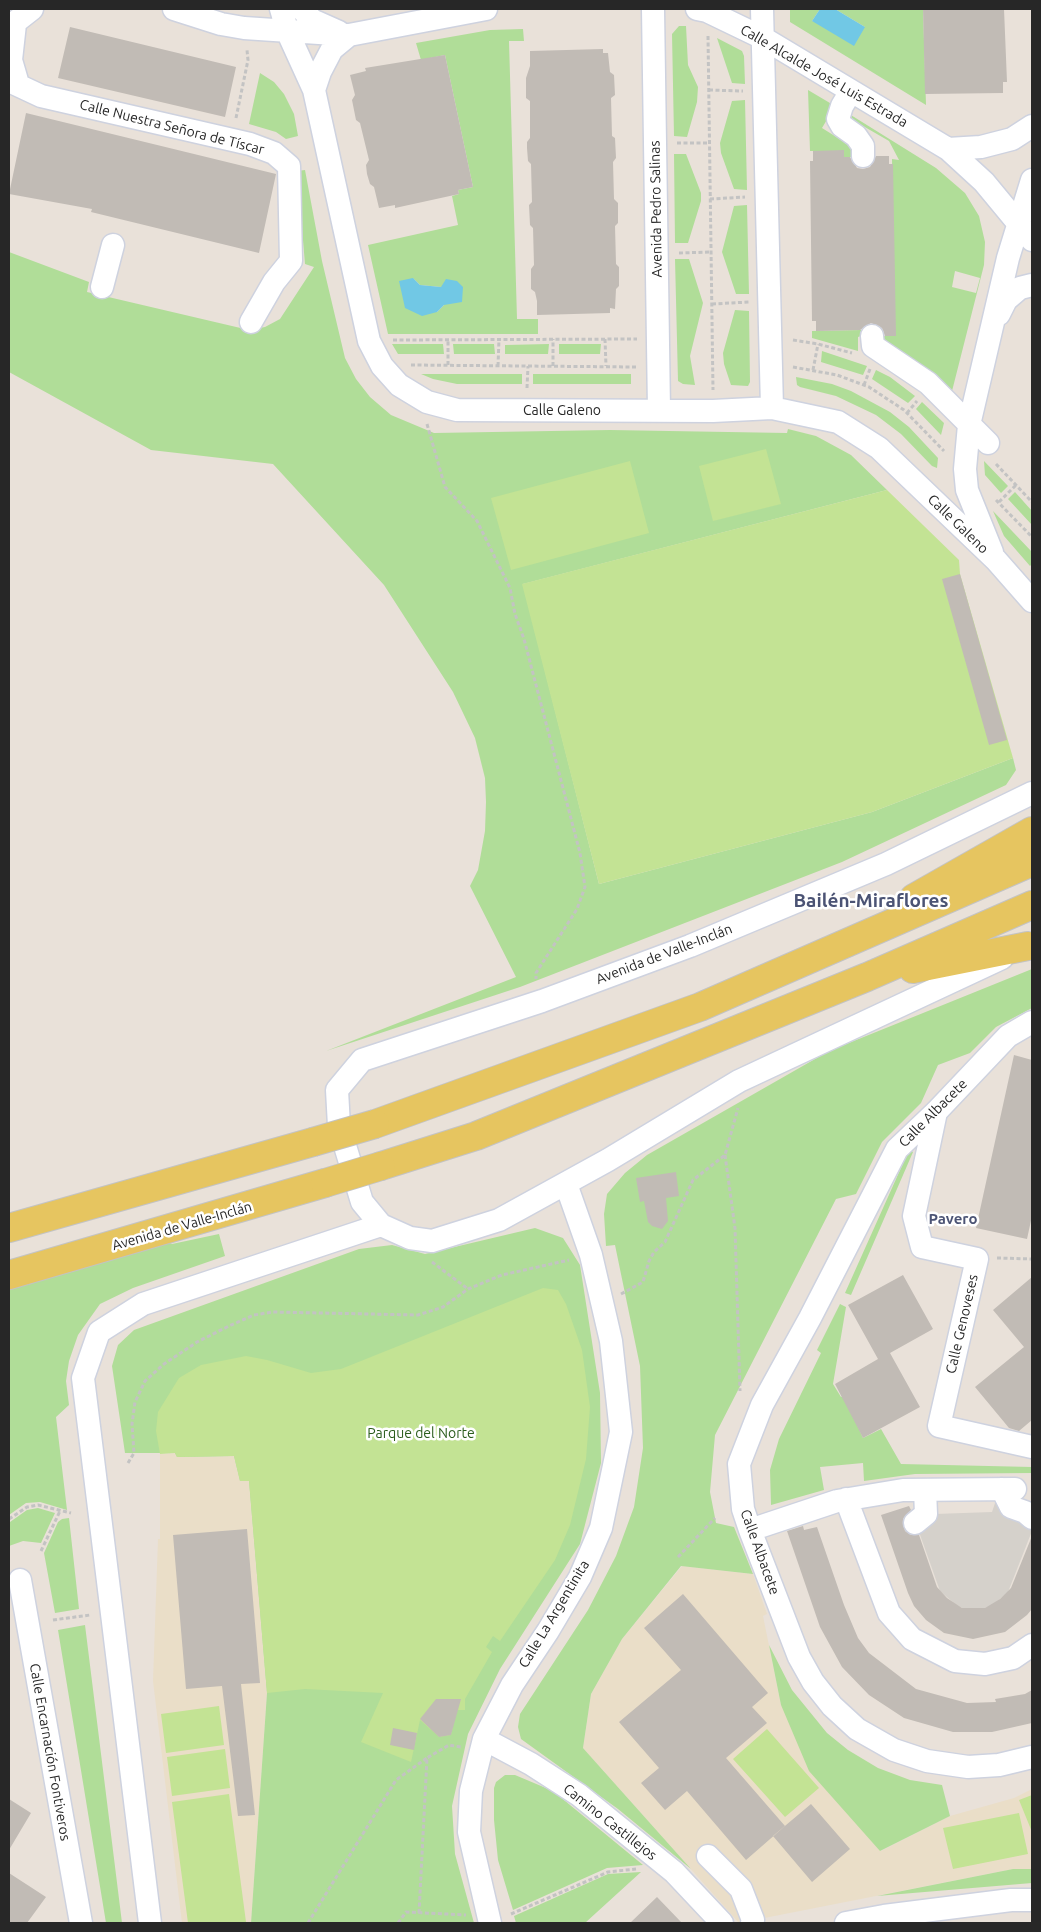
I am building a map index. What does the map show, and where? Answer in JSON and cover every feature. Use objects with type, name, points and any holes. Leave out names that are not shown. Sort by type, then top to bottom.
[{"type":"main road","points":[[851,942],[915,897],[1032,831]]},
{"type":"main road","points":[[9,1228],[375,1124],[700,1007],[1032,862]]},
{"type":"main road","name":"Avenida de Valle-Inclán","points":[[9,1275],[325,1183],[476,1136],[867,977],[1032,905]]},
{"type":"main road","points":[[867,977],[1030,945]]},
{"type":"street","points":[[12,25],[32,9]]},
{"type":"street","points":[[174,9],[221,24],[250,36],[290,61],[314,90]]},
{"type":"street","name":"Calle Galeno","points":[[281,9],[288,33],[314,90],[369,341],[382,366],[399,384],[427,402],[457,410],[772,408],[838,422],[879,448],[996,560],[1032,601]]},
{"type":"street","points":[[302,9],[312,20],[330,29],[349,35]]},
{"type":"street","points":[[250,36],[288,33],[349,35],[486,9]]},
{"type":"street","name":"Avenida Pedro Salinas","points":[[653,9],[659,410]]},
{"type":"street","name":"Calle Alcalde José Luis Estrada","points":[[698,9],[707,11],[762,38],[948,149],[984,182],[1026,232]]},
{"type":"street","points":[[762,9],[772,408]]},
{"type":"street","name":"Calle Nuestra Señora de Tíscar","points":[[12,25],[11,60],[13,83],[41,96],[250,144],[274,153],[289,166],[291,261],[274,282],[250,322]]},
{"type":"street","points":[[314,90],[320,72],[332,49],[349,35]]},
{"type":"street","points":[[851,91],[839,112],[838,119],[842,126],[856,136],[863,146],[863,156]]},
{"type":"street","points":[[948,149],[981,147],[1004,141],[1032,126]]},
{"type":"street","points":[[996,560],[967,490],[965,470],[969,424],[992,329],[1026,232],[1032,180]]},
{"type":"street","points":[[102,286],[113,245]]},
{"type":"street","points":[[992,329],[1006,300],[1020,288],[1032,285]]},
{"type":"street","points":[[872,336],[873,346],[928,383],[969,424],[990,451]]},
{"type":"street","name":"Avenida de Valle-Inclán","points":[[1030,945],[739,1081],[566,1184],[498,1220],[432,1241],[410,1238],[380,1224],[362,1202],[339,1126],[337,1090],[362,1060],[542,1001],[690,946],[886,864],[1032,794]]},
{"type":"street","name":"Calle Albacete","points":[[1032,1022],[1008,1036],[985,1058],[936,1112],[897,1149],[810,1318],[762,1405],[739,1464],[743,1509],[750,1530],[799,1657],[813,1682],[832,1706],[857,1729],[894,1750],[927,1762],[968,1767],[999,1765],[1032,1757]]},
{"type":"street","name":"Calle Genoveses","points":[[936,1112],[914,1216],[922,1247],[977,1260],[939,1426],[1032,1447]]},
{"type":"street","name":"Calle La Argentinita","points":[[490,1918],[469,1832],[476,1744],[580,1577],[602,1528],[621,1432],[611,1341],[591,1255],[566,1184]]},
{"type":"street","points":[[150,1923],[84,1378],[99,1332],[143,1304],[380,1224]]},
{"type":"street","points":[[750,1530],[846,1499],[903,1490],[1009,1489],[1011,1507],[1025,1512],[1032,1518]]},
{"type":"street","points":[[915,1523],[926,1514],[925,1490]]},
{"type":"street","points":[[846,1499],[889,1613],[912,1639],[955,1661],[984,1664],[1013,1658],[1032,1645]]},
{"type":"street","name":"Calle Encarnación Fontiveros","points":[[20,1580],[81,1923]]},
{"type":"street","name":"Camino Castillejos","points":[[476,1744],[531,1764],[579,1795],[674,1872],[722,1923]]},
{"type":"street","points":[[708,1856],[741,1889],[753,1920],[752,1923]]},
{"type":"street","points":[[846,1923],[923,1911],[1032,1900]]},
{"type":"path","points":[[708,34],[713,385]]},
{"type":"path","points":[[240,124],[235,122],[248,60],[250,36]]},
{"type":"path","points":[[709,90],[764,90]]},
{"type":"path","points":[[655,143],[709,143]]},
{"type":"path","points":[[710,199],[766,195]]},
{"type":"path","points":[[657,254],[711,252]]},
{"type":"path","points":[[712,304],[769,300]]},
{"type":"path","points":[[369,341],[658,338]]},
{"type":"path","points":[[498,366],[499,339]]},
{"type":"path","points":[[552,366],[553,339]]},
{"type":"path","points":[[605,339],[606,366]]},
{"type":"path","points":[[448,340],[448,365]]},
{"type":"path","points":[[813,370],[818,344]]},
{"type":"path","points":[[409,365],[631,366]]},
{"type":"path","points":[[796,367],[837,375],[864,385],[907,413],[939,446]]},
{"type":"path","points":[[864,385],[871,368]]},
{"type":"path","points":[[907,413],[919,399]]},
{"type":"path","points":[[427,402],[427,430],[445,488],[476,521],[510,588],[514,614],[524,639],[580,853],[585,887],[577,909],[536,973],[536,980]]},
{"type":"path","points":[[990,451],[1016,485],[1032,502]]},
{"type":"path","points":[[999,502],[1016,485]]},
{"type":"path","points":[[993,496],[1031,532],[1032,537]]},
{"type":"path","points":[[740,1103],[725,1155],[735,1228],[740,1392]]},
{"type":"path","points":[[621,1294],[643,1282],[649,1262],[654,1252],[665,1242],[693,1180],[725,1155]]},
{"type":"path","points":[[410,1238],[416,1251],[468,1289]]},
{"type":"path","points":[[1022,1257],[1032,1259]]},
{"type":"path","points":[[128,1463],[134,1453],[132,1424],[134,1402],[145,1382],[164,1364],[197,1342],[254,1315],[273,1312],[418,1315],[442,1307],[468,1289],[502,1275],[576,1258]]},
{"type":"path","points":[[9,1518],[27,1507],[38,1505],[71,1513]]},
{"type":"path","points":[[41,1551],[60,1511]]},
{"type":"path","points":[[678,1557],[715,1518]]},
{"type":"path","points":[[53,1620],[89,1615]]},
{"type":"path","points":[[308,1923],[396,1780],[449,1745],[476,1744]]},
{"type":"path","points":[[419,1913],[427,1758]]},
{"type":"path","points":[[398,1923],[406,1912],[490,1918],[608,1872],[644,1868]]},
{"type":"shaded area","points":[[176,1453],[177,1457],[234,1456],[240,1481],[249,1481],[267,1693],[251,1923],[182,1923],[153,1681],[158,1539],[160,1539],[160,1454]]},
{"type":"shaded area","points":[[997,1497],[1032,1525],[1032,1531],[1008,1592],[993,1605],[985,1608],[962,1608],[940,1591],[918,1529],[935,1514],[992,1512]]},
{"type":"shaded area","points":[[682,1566],[753,1574],[767,1614],[763,1616],[781,1705],[881,1851],[950,1816],[1014,1798],[1032,1789],[1032,1869],[1013,1869],[739,1923],[583,1748],[591,1694],[622,1639]]},
{"type":"green space","points":[[790,9],[820,9],[812,21],[865,27],[835,9],[923,9],[926,105],[790,22]]},
{"type":"green space","points":[[679,26],[686,26],[688,65],[698,87],[697,102],[687,137],[674,136],[672,34]]},
{"type":"green space","points":[[523,29],[524,41],[509,41],[517,319],[538,319],[538,334],[388,334],[368,245],[458,225],[452,196],[459,194],[458,190],[473,187],[445,55],[421,60],[416,43],[490,30]],"holes":[[[413,278],[420,285],[441,287],[444,305],[437,312]]]},
{"type":"green space","points":[[717,38],[742,51],[744,56],[745,84],[732,83]]},
{"type":"green space","points":[[260,73],[274,82],[284,94],[294,114],[298,136],[286,139],[276,132],[249,124]]},
{"type":"green space","points":[[808,90],[835,106],[822,128],[846,143],[849,139],[856,157],[844,157],[844,151],[810,151]]},
{"type":"green space","points":[[745,100],[747,190],[734,189],[721,153],[720,143],[732,101]]},
{"type":"green space","points":[[846,112],[936,168],[965,193],[979,216],[985,242],[984,265],[951,395],[875,336],[895,336],[892,159],[899,160],[889,141],[844,115]],"holes":[[[955,271],[980,278],[976,293],[952,287]]]},
{"type":"green space","points":[[674,154],[686,154],[701,193],[701,201],[688,243],[675,243]]},
{"type":"green space","points":[[305,170],[322,261],[345,358],[356,379],[370,397],[391,415],[434,433],[610,430],[787,433],[788,429],[816,436],[851,455],[887,490],[523,584],[599,884],[872,812],[1013,758],[1016,770],[1006,785],[842,862],[520,987],[326,1051],[516,977],[470,886],[478,870],[485,831],[486,802],[485,778],[475,738],[453,692],[384,585],[273,464],[151,450],[9,372],[9,252],[89,282],[87,292],[249,330],[265,327],[280,319],[314,267],[305,264],[297,171]]},
{"type":"green space","points":[[747,205],[749,294],[736,294],[722,252],[734,206]]},
{"type":"green space","points":[[675,259],[689,259],[703,303],[690,356],[695,385],[683,384],[678,381]]},
{"type":"green space","points":[[735,310],[749,311],[750,382],[748,386],[731,385],[724,364],[723,353]]},
{"type":"green space","points":[[861,330],[861,336],[858,337],[858,351],[812,338],[812,331]]},
{"type":"green space","points":[[392,344],[443,344],[444,354],[398,354]]},
{"type":"green space","points":[[453,344],[494,344],[495,354],[454,354]]},
{"type":"green space","points":[[549,344],[548,354],[505,354],[505,345]]},
{"type":"green space","points":[[559,344],[601,344],[600,354],[559,354]]},
{"type":"green space","points":[[822,351],[867,366],[863,375],[821,362]]},
{"type":"green space","points":[[876,370],[890,377],[915,396],[908,403],[872,379]]},
{"type":"green space","points":[[421,374],[522,374],[522,384],[457,384],[433,379]]},
{"type":"green space","points":[[533,374],[631,374],[631,384],[533,384]]},
{"type":"green space","points":[[796,377],[832,384],[851,391],[890,412],[909,427],[938,458],[937,468],[932,466],[901,434],[876,415],[836,396],[800,387],[797,385]]},
{"type":"green space","points":[[922,402],[944,423],[941,435],[916,409]]},
{"type":"green space","points":[[766,449],[781,504],[713,521],[699,466]]},
{"type":"green space","points":[[630,461],[649,533],[511,570],[491,498]]},
{"type":"green space","points":[[984,461],[1008,486],[1001,493],[985,475]]},
{"type":"green space","points":[[887,490],[959,560],[960,574],[1013,758],[872,812],[599,884],[522,584]]},
{"type":"green space","points":[[1015,492],[1032,511],[1032,525],[1008,499]]},
{"type":"green space","points":[[993,511],[1032,552],[1032,564],[1030,566],[1004,536]]},
{"type":"green space","points":[[1032,969],[1032,1008],[996,1027],[970,1053],[938,1065],[921,1103],[882,1142],[856,1194],[836,1199],[715,1435],[710,1492],[716,1523],[734,1527],[753,1574],[681,1566],[622,1639],[591,1694],[583,1748],[691,1869],[618,1809],[521,1739],[518,1727],[520,1714],[588,1610],[616,1556],[634,1507],[643,1448],[640,1366],[615,1245],[606,1246],[604,1214],[607,1194],[625,1173],[647,1155],[829,1051]]},
{"type":"green space","points":[[909,1150],[913,1152],[851,1295],[845,1293]]},
{"type":"green space","name":"Parque del Norte","points":[[535,1228],[563,1238],[580,1265],[600,1393],[601,1463],[580,1544],[500,1669],[468,1734],[452,1806],[455,1854],[474,1923],[251,1923],[267,1693],[249,1481],[240,1481],[234,1456],[177,1457],[175,1453],[125,1453],[112,1366],[118,1345],[134,1330],[359,1249],[392,1245],[425,1254]]},
{"type":"green space","points":[[219,1234],[225,1256],[133,1288],[100,1304],[78,1335],[69,1361],[66,1381],[69,1405],[56,1417],[67,1510],[40,1502],[26,1503],[9,1515],[9,1290],[168,1242],[172,1244]]},
{"type":"green space","points":[[543,1288],[558,1290],[566,1304],[582,1350],[590,1407],[586,1459],[570,1525],[555,1560],[500,1641],[493,1636],[486,1647],[492,1652],[465,1699],[465,1710],[457,1710],[451,1735],[439,1737],[420,1720],[411,1762],[361,1742],[383,1693],[305,1689],[267,1693],[249,1481],[240,1481],[234,1456],[177,1457],[175,1453],[160,1454],[156,1431],[158,1412],[179,1378],[201,1365],[246,1356],[311,1373],[341,1369]]},
{"type":"green space","points":[[840,1304],[846,1307],[833,1384],[841,1397],[844,1396],[863,1438],[881,1429],[901,1464],[1032,1467],[1032,1473],[915,1474],[864,1481],[863,1463],[820,1467],[824,1490],[771,1505],[770,1470],[779,1439],[821,1353],[817,1350]]},
{"type":"green space","points":[[38,1508],[55,1513],[41,1543],[23,1541],[9,1546],[10,1522],[27,1510]]},
{"type":"green space","points":[[69,1518],[79,1609],[55,1613],[44,1553],[58,1522]]},
{"type":"green space","points":[[85,1625],[122,1923],[106,1923],[58,1630]]},
{"type":"green space","points":[[769,1645],[792,1690],[827,1733],[848,1750],[878,1768],[910,1780],[942,1785],[950,1816],[880,1851],[809,1771],[781,1705]]},
{"type":"green space","points":[[219,1706],[224,1745],[166,1753],[161,1714]]},
{"type":"green space","points":[[767,1729],[819,1788],[785,1817],[733,1759]]},
{"type":"green space","points":[[225,1749],[230,1788],[172,1796],[167,1757]]},
{"type":"green space","points":[[505,1775],[515,1775],[553,1791],[643,1865],[607,1868],[513,1910],[498,1860],[494,1820],[494,1788],[496,1782]]},
{"type":"green space","points":[[229,1794],[246,1922],[188,1923],[172,1802]]},
{"type":"green space","points":[[1032,1795],[1032,1832],[1019,1800]]},
{"type":"green space","points":[[1019,1813],[1028,1854],[953,1869],[943,1828]]},
{"type":"green space","points":[[1013,1869],[1032,1869],[1032,1883],[877,1896]]},
{"type":"green space","points":[[641,1872],[585,1923],[516,1923],[514,1916],[608,1874]]},
{"type":"water","points":[[820,9],[835,9],[865,27],[854,46],[812,21]]},
{"type":"water","points":[[413,278],[420,285],[441,287],[446,279],[457,281],[463,287],[462,302],[444,305],[437,312],[422,316],[405,308],[399,281]]},
{"type":"building","points":[[923,9],[1004,9],[1007,82],[1003,82],[1003,93],[925,94]]},
{"type":"building","points":[[70,27],[236,67],[225,117],[58,78]]},
{"type":"building","points":[[603,49],[603,53],[608,53],[610,72],[614,75],[615,95],[611,98],[612,136],[615,138],[616,158],[613,162],[614,199],[618,203],[618,223],[615,226],[616,264],[619,267],[619,286],[616,289],[615,309],[610,308],[610,313],[537,315],[535,292],[531,289],[531,269],[534,265],[533,228],[530,225],[529,205],[532,202],[531,164],[528,161],[527,148],[527,142],[530,138],[530,101],[526,98],[526,78],[530,66],[530,51]]},
{"type":"building","points":[[445,55],[473,187],[458,190],[459,194],[395,208],[395,205],[379,208],[374,187],[370,184],[367,174],[366,165],[369,160],[360,123],[356,120],[352,100],[355,95],[350,75],[366,71],[365,68]]},
{"type":"building","points":[[26,113],[276,174],[259,253],[91,212],[92,209],[9,194]]},
{"type":"building","points":[[844,150],[844,157],[850,157],[857,168],[870,167],[876,156],[889,156],[889,164],[893,164],[896,336],[885,336],[882,328],[871,323],[860,330],[816,331],[816,321],[812,321],[810,161],[813,161],[813,151]]},
{"type":"building","points":[[960,574],[1007,740],[989,745],[942,579]]},
{"type":"building","points":[[1014,1055],[1032,1060],[1032,1216],[1027,1239],[976,1228]]},
{"type":"building","points":[[676,1172],[679,1196],[666,1198],[668,1221],[662,1229],[652,1226],[648,1222],[644,1201],[640,1202],[636,1178]]},
{"type":"building","points":[[903,1275],[933,1329],[890,1353],[920,1407],[863,1438],[835,1384],[878,1359],[848,1305]]},
{"type":"building","points":[[1032,1277],[1032,1420],[1019,1431],[1009,1428],[975,1387],[1024,1347],[993,1310]]},
{"type":"building","points":[[909,1506],[911,1510],[903,1519],[905,1531],[911,1535],[919,1535],[937,1587],[947,1598],[962,1608],[985,1608],[1000,1599],[1011,1588],[1032,1536],[1032,1609],[1027,1615],[1005,1632],[973,1639],[944,1633],[926,1620],[914,1606],[908,1593],[881,1515]]},
{"type":"building","points":[[803,1526],[804,1530],[817,1527],[844,1605],[858,1638],[869,1653],[916,1689],[967,1703],[996,1702],[995,1699],[1025,1694],[1032,1690],[1032,1723],[992,1732],[953,1732],[904,1718],[869,1695],[842,1667],[820,1627],[787,1531]]},
{"type":"building","points":[[247,1529],[260,1683],[241,1684],[255,1815],[238,1816],[222,1686],[186,1689],[173,1535]]},
{"type":"building","points":[[683,1594],[768,1693],[752,1707],[767,1723],[726,1758],[785,1826],[746,1860],[687,1791],[665,1810],[641,1783],[659,1768],[619,1722],[681,1670],[644,1628]]},
{"type":"building","points":[[436,1699],[461,1699],[451,1735],[439,1737],[420,1719]]},
{"type":"building","points":[[393,1728],[417,1733],[414,1750],[390,1745]]},
{"type":"building","points":[[9,1799],[31,1813],[9,1850]]},
{"type":"building","points":[[811,1804],[850,1849],[812,1882],[773,1836]]},
{"type":"building","points":[[9,1873],[46,1897],[27,1923],[9,1923]]},
{"type":"building","points":[[657,1897],[682,1923],[630,1923]]},
{"type":"district","name":"Bailén-Miraflores","points":[[871,901]]},
{"type":"district","name":"Pavero","points":[[953,1219]]}]
